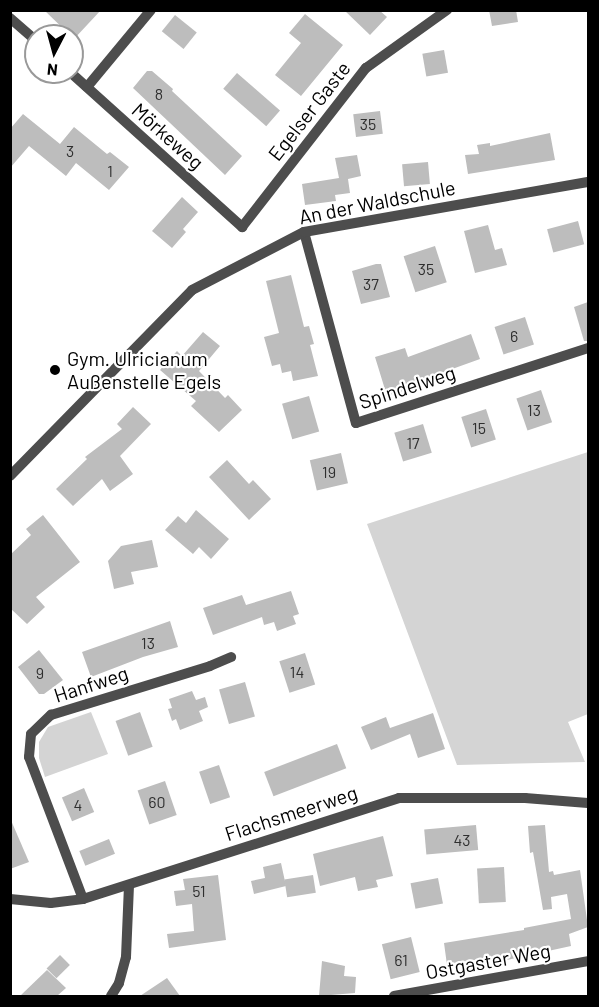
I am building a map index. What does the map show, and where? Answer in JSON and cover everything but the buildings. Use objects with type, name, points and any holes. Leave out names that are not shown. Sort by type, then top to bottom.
[{"type":"street","points":[[87,87],[151,10]]},
{"type":"street","name":"Egelser Gaste","points":[[242,226],[366,68],[447,10]]},
{"type":"street","points":[[10,18],[24,30]]},
{"type":"street","name":"Mörkeweg","points":[[84,84],[242,226]]},
{"type":"street","name":"An der Waldschule","points":[[10,476],[192,290],[304,232],[588,182]]},
{"type":"street","name":"Spindelweg","points":[[304,232],[356,423],[588,348]]},
{"type":"street","name":"Hanfweg","points":[[83,899],[29,757],[31,734],[51,715],[210,666],[231,657]]},
{"type":"street","name":"Flachsmeerweg","points":[[10,899],[51,903],[83,899],[399,798],[525,798],[588,803]]},
{"type":"street","points":[[111,996],[119,983],[126,957],[129,885]]},
{"type":"street","name":"Ostgaster Weg","points":[[394,996],[588,961]]},
{"type":"shaded area","points":[[588,452],[588,714],[568,722],[585,762],[457,765],[367,524]]},
{"type":"shaded area","points":[[91,712],[108,754],[45,777],[39,758],[39,742],[48,727]]},
{"type":"place","name":"Gym. Ulricianum Außenstelle Egels","points":[[55,370]]}]
